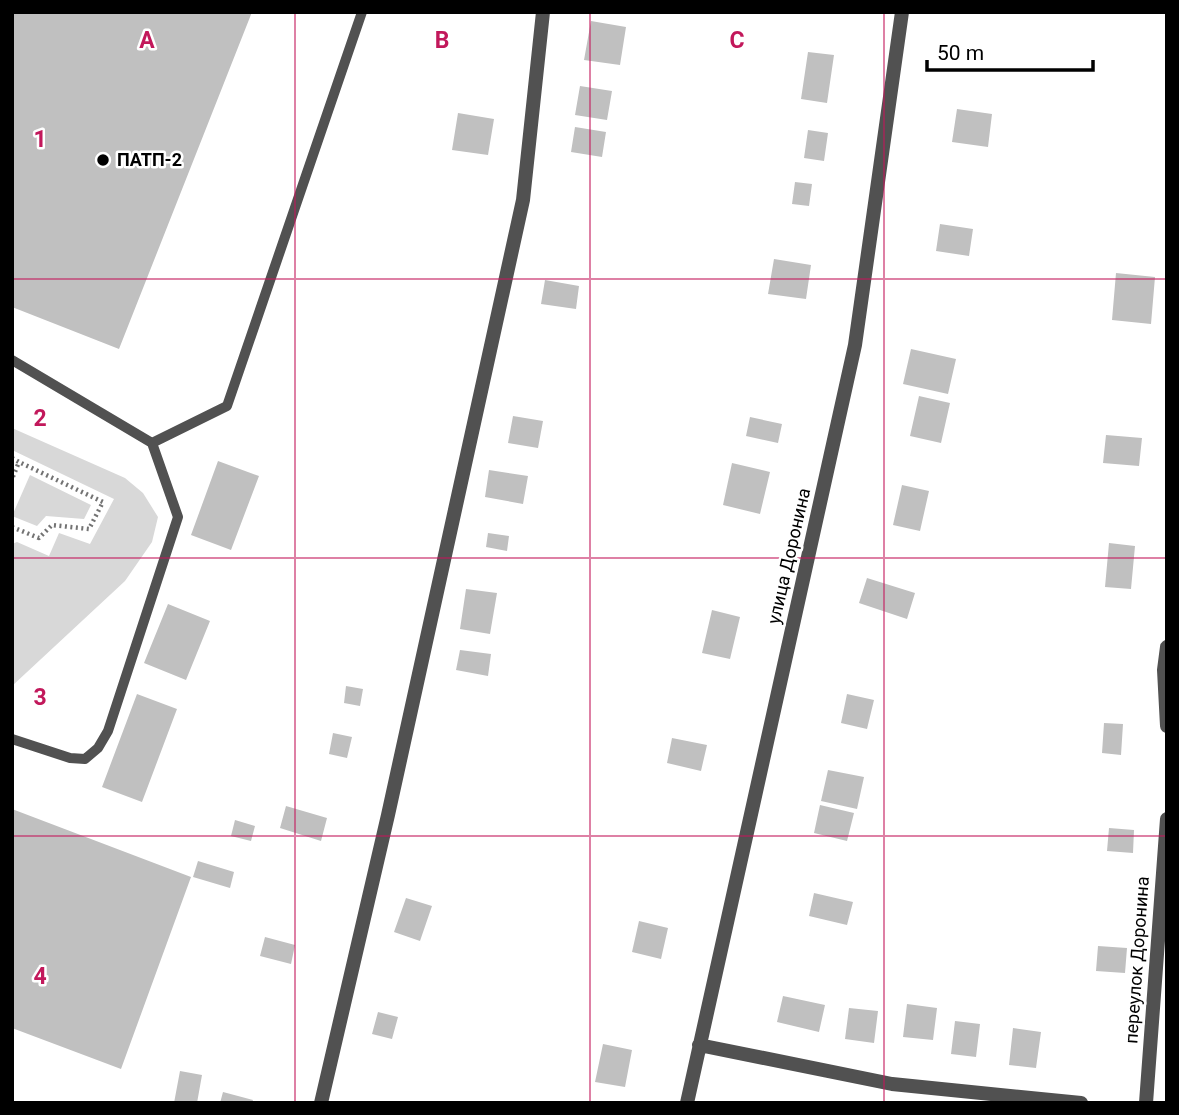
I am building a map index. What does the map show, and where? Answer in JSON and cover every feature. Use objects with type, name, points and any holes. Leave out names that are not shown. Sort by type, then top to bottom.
[{"type":"street","points":[[321,1103],[388,815],[523,200],[543,12]]},
{"type":"street","name":"улица Доронина","points":[[687,1103],[855,345],[902,12]]},
{"type":"street","points":[[1167,647],[1164,670],[1167,726]]},
{"type":"street","name":"переулок Доронина","points":[[1146,1103],[1167,819]]},
{"type":"street","points":[[699,1045],[892,1084],[1082,1103]]},
{"type":"lane","points":[[152,443],[228,406],[362,12]]},
{"type":"lane","points":[[12,360],[152,443],[178,517],[108,731],[98,748],[85,759],[70,758],[12,739]]},
{"type":"path","points":[[12,458],[103,502],[89,529],[52,526],[39,538],[12,527]]},
{"type":"path","points":[[12,479],[19,462]]},
{"type":"shaded area","points":[[12,428],[125,478],[143,493],[158,517],[152,542],[125,581],[12,686],[12,544],[17,542],[49,556],[59,533],[90,544],[114,499],[12,450]]},
{"type":"shaded area","points":[[30,475],[91,505],[84,519],[46,516],[37,526],[12,516]]},
{"type":"building","name":"ПАТП-2","points":[[12,12],[252,12],[119,349],[12,307]]},
{"type":"building","points":[[591,21],[626,27],[620,65],[584,60]]},
{"type":"building","points":[[808,52],[834,55],[827,103],[801,99]]},
{"type":"building","points":[[580,86],[612,91],[607,120],[575,115]]},
{"type":"building","points":[[957,109],[992,114],[988,147],[952,142]]},
{"type":"building","points":[[458,113],[494,119],[488,155],[452,150]]},
{"type":"building","points":[[575,127],[606,132],[602,157],[571,152]]},
{"type":"building","points":[[808,130],[828,133],[824,161],[804,158]]},
{"type":"building","points":[[795,182],[812,184],[809,206],[792,204]]},
{"type":"building","points":[[940,224],[973,229],[969,256],[936,251]]},
{"type":"building","points":[[774,259],[811,265],[806,299],[768,294]]},
{"type":"building","points":[[1116,273],[1155,277],[1151,324],[1112,320]]},
{"type":"building","points":[[545,280],[579,286],[576,309],[541,304]]},
{"type":"building","points":[[911,349],[956,359],[948,394],[903,384]]},
{"type":"building","points":[[919,396],[950,403],[941,443],[910,436]]},
{"type":"building","points":[[513,416],[543,421],[538,448],[508,443]]},
{"type":"building","points":[[750,417],[782,424],[778,443],[746,436]]},
{"type":"building","points":[[1106,435],[1142,438],[1139,466],[1103,463]]},
{"type":"building","points":[[218,461],[259,476],[231,550],[191,535]]},
{"type":"building","points":[[732,463],[770,472],[760,514],[723,505]]},
{"type":"building","points":[[489,470],[528,476],[523,504],[485,497]]},
{"type":"building","points":[[902,485],[929,491],[920,531],[893,525]]},
{"type":"building","points":[[488,533],[509,536],[507,551],[486,547]]},
{"type":"building","points":[[1109,543],[1135,546],[1131,589],[1105,587]]},
{"type":"building","points":[[867,578],[915,593],[907,619],[859,603]]},
{"type":"building","points":[[466,589],[497,593],[490,634],[460,629]]},
{"type":"building","points":[[168,604],[210,621],[186,680],[144,663]]},
{"type":"building","points":[[712,610],[740,617],[730,659],[702,653]]},
{"type":"building","points":[[460,650],[491,654],[488,676],[456,670]]},
{"type":"building","points":[[346,686],[363,689],[360,706],[344,703]]},
{"type":"building","points":[[137,694],[177,709],[142,802],[102,787]]},
{"type":"building","points":[[847,694],[874,700],[867,729],[841,723]]},
{"type":"building","points":[[1104,723],[1123,724],[1121,755],[1102,753]]},
{"type":"building","points":[[333,733],[352,737],[347,758],[329,754]]},
{"type":"building","points":[[672,738],[707,745],[701,771],[667,763]]},
{"type":"building","points":[[828,770],[864,777],[857,809],[821,801]]},
{"type":"building","points":[[820,805],[854,813],[847,841],[814,833]]},
{"type":"building","points":[[286,806],[327,818],[321,841],[280,828]]},
{"type":"building","points":[[12,809],[191,877],[121,1069],[12,1028]]},
{"type":"building","points":[[235,820],[255,826],[251,841],[231,836]]},
{"type":"building","points":[[1109,828],[1134,830],[1133,853],[1107,851]]},
{"type":"building","points":[[198,861],[234,872],[230,888],[193,877]]},
{"type":"building","points":[[814,893],[853,902],[847,925],[809,916]]},
{"type":"building","points":[[406,898],[432,906],[420,941],[394,932]]},
{"type":"building","points":[[639,921],[668,928],[661,959],[632,952]]},
{"type":"building","points":[[265,937],[295,945],[291,964],[260,956]]},
{"type":"building","points":[[1098,946],[1127,948],[1125,973],[1096,971]]},
{"type":"building","points":[[783,996],[825,1005],[819,1032],[777,1022]]},
{"type":"building","points":[[907,1004],[937,1008],[933,1040],[903,1037]]},
{"type":"building","points":[[849,1008],[878,1011],[874,1043],[845,1039]]},
{"type":"building","points":[[378,1012],[398,1017],[392,1039],[372,1034]]},
{"type":"building","points":[[955,1021],[980,1024],[976,1057],[951,1054]]},
{"type":"building","points":[[1013,1028],[1041,1032],[1036,1068],[1009,1065]]},
{"type":"building","points":[[603,1044],[632,1050],[625,1087],[595,1082]]},
{"type":"building","points":[[180,1071],[202,1075],[197,1103],[174,1103]]},
{"type":"building","points":[[223,1092],[253,1100],[252,1103],[220,1103]]},
{"type":"place","name":"ПАТП-2","points":[[103,160]]}]
